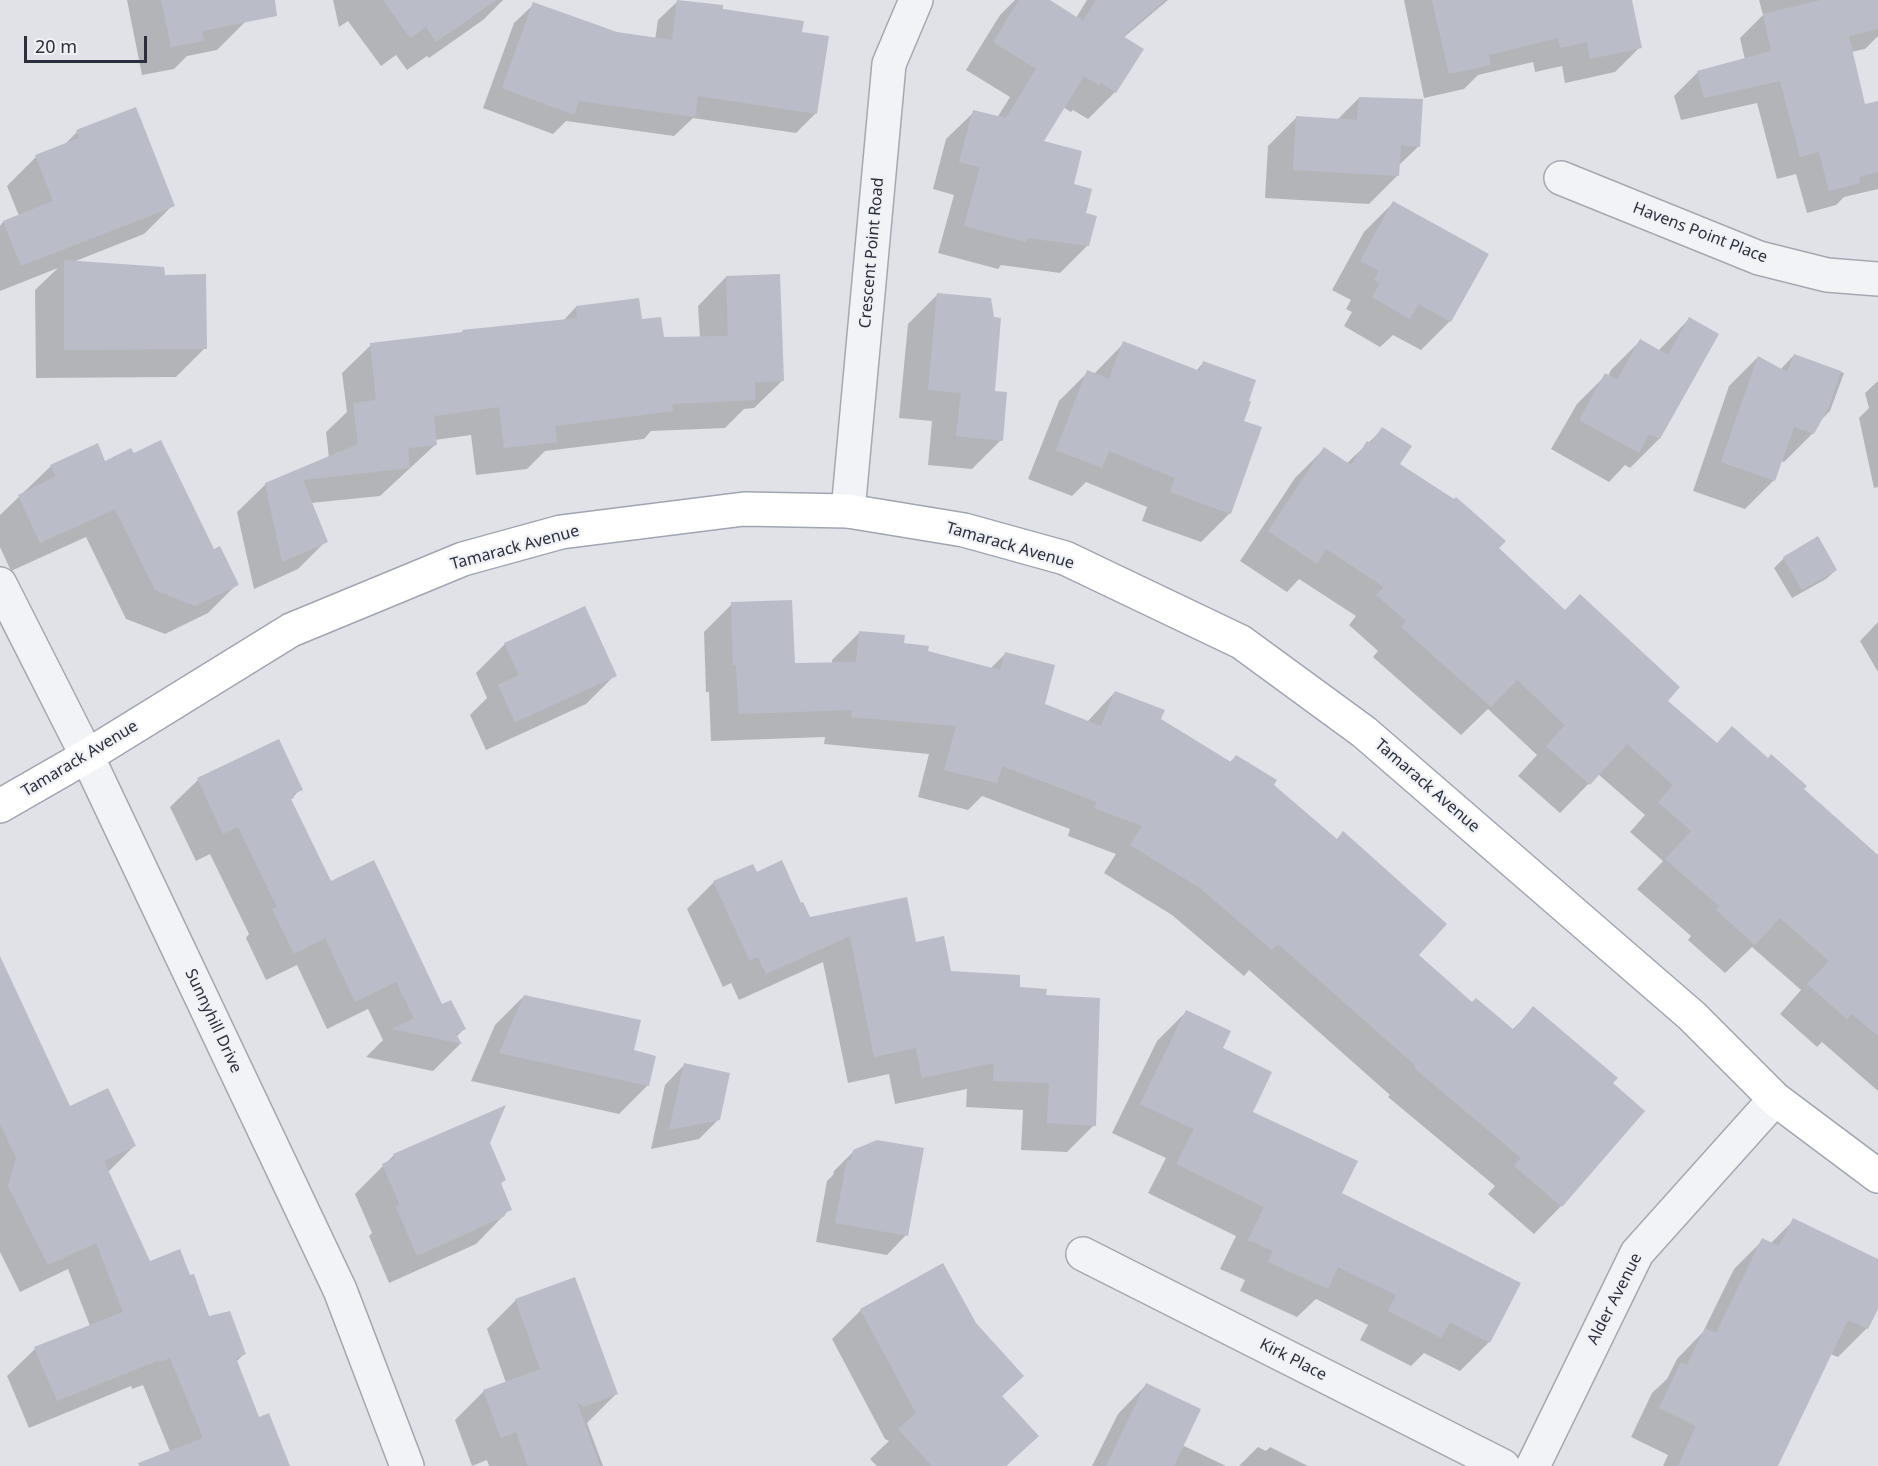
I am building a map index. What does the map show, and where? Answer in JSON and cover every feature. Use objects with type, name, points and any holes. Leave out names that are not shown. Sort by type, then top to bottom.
[{"type":"main road","name":"Tamarack Avenue","points":[[0,807],[291,630],[463,559],[561,532],[744,509],[848,511],[964,530],[1065,558],[1241,642],[1364,732],[1692,1016],[1775,1099],[1878,1176]]},
{"type":"street","name":"Crescent Point Road","points":[[848,511],[890,64],[916,0]]},
{"type":"street","name":"Havens Point Place","points":[[1561,178],[1759,258],[1827,275],[1878,279]]},
{"type":"street","name":"Sunnyhill Drive","points":[[0,584],[87,756],[340,1290],[407,1466]]},
{"type":"street","name":"Alder Avenue","points":[[1533,1466],[1637,1252],[1775,1099]]},
{"type":"street","name":"Kirk Place","points":[[1083,1254],[1503,1466]]},
{"type":"building","points":[[161,0],[275,0],[277,16],[202,31],[204,41],[171,47]]},
{"type":"building","points":[[383,0],[496,0],[436,42],[426,27],[410,38]]},
{"type":"building","points":[[677,0],[723,5],[723,9],[804,21],[802,32],[829,36],[817,114],[698,96],[695,117],[579,101],[574,115],[502,88],[533,2],[617,32],[672,40]]},
{"type":"building","points":[[1019,0],[1050,0],[1083,21],[1096,0],[1165,0],[1123,36],[1144,49],[1116,93],[1100,82],[1100,86],[1084,76],[1044,141],[1082,151],[1074,184],[1092,189],[1086,213],[1097,216],[1089,246],[1028,238],[1026,242],[964,226],[980,167],[959,162],[973,110],[1006,118],[1036,69],[993,42]]},
{"type":"building","points":[[1432,0],[1632,0],[1642,48],[1590,59],[1587,42],[1560,48],[1558,38],[1489,55],[1491,65],[1449,74]]},
{"type":"building","points":[[1821,0],[1878,0],[1878,29],[1849,36],[1865,104],[1878,101],[1878,172],[1859,177],[1860,183],[1829,191],[1819,152],[1800,157],[1780,81],[1704,98],[1697,71],[1771,51],[1763,14]]},
{"type":"building","points":[[1359,97],[1423,99],[1420,147],[1401,145],[1399,176],[1293,170],[1296,116],[1357,120]]},
{"type":"building","points":[[136,107],[175,206],[21,266],[3,221],[53,201],[35,155],[79,138],[76,130]]},
{"type":"building","points":[[1393,201],[1489,254],[1451,322],[1419,304],[1410,319],[1372,297],[1380,283],[1374,280],[1379,271],[1360,261]]},
{"type":"building","points":[[64,260],[164,267],[165,275],[206,274],[207,349],[64,350]]},
{"type":"building","points":[[780,274],[784,381],[755,382],[755,400],[672,404],[673,411],[555,426],[557,442],[504,448],[499,407],[434,416],[437,445],[408,448],[410,468],[303,480],[328,542],[282,562],[265,483],[358,444],[353,403],[376,400],[370,343],[463,332],[462,330],[577,318],[576,306],[639,298],[642,319],[661,317],[664,337],[728,336],[726,276]]},
{"type":"building","points":[[937,293],[991,298],[994,317],[1001,318],[995,391],[1007,392],[1003,441],[956,436],[961,393],[928,390]]},
{"type":"building","points":[[1689,317],[1719,334],[1660,439],[1649,434],[1639,453],[1579,420],[1605,373],[1617,380],[1640,339],[1668,355]]},
{"type":"building","points":[[1123,341],[1200,371],[1203,361],[1256,380],[1244,421],[1262,427],[1231,514],[1170,492],[1175,478],[1109,451],[1102,468],[1056,450],[1087,370],[1109,379]]},
{"type":"building","points":[[1794,354],[1841,371],[1829,407],[1814,434],[1794,427],[1775,481],[1721,462],[1758,356],[1787,372]]},
{"type":"building","points":[[1382,427],[1412,446],[1400,464],[1454,499],[1456,497],[1506,541],[1499,548],[1565,610],[1580,594],[1680,687],[1668,701],[1717,743],[1732,726],[1768,758],[1771,754],[1807,786],[1804,789],[1878,855],[1878,1036],[1852,1014],[1847,1019],[1807,984],[1829,961],[1780,918],[1755,945],[1716,910],[1719,906],[1665,859],[1691,831],[1658,802],[1673,785],[1627,744],[1590,785],[1546,746],[1565,725],[1517,680],[1491,707],[1401,627],[1406,621],[1376,595],[1384,587],[1326,549],[1317,564],[1268,531],[1324,447],[1351,465],[1367,441],[1371,443]]},
{"type":"building","points":[[161,440],[214,549],[220,546],[239,585],[195,606],[155,590],[115,509],[40,543],[18,495],[56,476],[50,465],[98,443],[105,461],[131,448],[134,453]]},
{"type":"building","points":[[1818,536],[1837,570],[1802,590],[1783,557]]},
{"type":"building","points":[[792,600],[795,663],[856,662],[859,631],[905,635],[904,643],[929,646],[928,651],[1000,670],[1005,652],[1055,665],[1045,704],[1101,726],[1115,691],[1165,710],[1161,719],[1231,762],[1236,755],[1277,780],[1274,785],[1337,839],[1343,831],[1447,924],[1419,955],[1472,1002],[1476,998],[1514,1030],[1533,1006],[1618,1078],[1613,1083],[1645,1111],[1562,1207],[1514,1166],[1521,1158],[1414,1068],[1416,1066],[1278,944],[1272,950],[1200,888],[1130,845],[1142,826],[1094,808],[1097,802],[1002,766],[997,783],[944,770],[956,726],[851,717],[852,710],[739,714],[736,665],[733,666],[731,602]]},
{"type":"building","points":[[585,606],[617,676],[515,722],[498,685],[519,675],[504,643]]},
{"type":"building","points":[[279,739],[303,790],[293,794],[294,798],[291,799],[331,881],[374,860],[442,1004],[451,1000],[466,1029],[456,1034],[462,1044],[392,1029],[414,1018],[396,982],[355,1002],[325,938],[294,954],[272,909],[277,907],[238,827],[223,834],[197,778]]},
{"type":"building","points":[[782,860],[801,903],[803,902],[810,917],[907,897],[916,942],[944,936],[951,971],[1020,975],[1020,987],[1047,989],[1046,995],[1100,998],[1096,1126],[1047,1123],[1049,1083],[993,1081],[994,1063],[922,1078],[916,1048],[874,1057],[850,936],[766,974],[758,957],[750,961],[713,881],[753,864],[757,872]]},
{"type":"building","points":[[0,956],[70,1106],[108,1088],[136,1146],[104,1161],[150,1261],[180,1249],[190,1275],[194,1274],[209,1316],[230,1311],[246,1354],[236,1358],[259,1417],[269,1413],[290,1466],[139,1466],[138,1463],[203,1438],[170,1358],[159,1362],[159,1360],[57,1401],[34,1347],[123,1312],[96,1243],[48,1265],[8,1186],[16,1158],[0,1124]]},
{"type":"building","points":[[524,995],[641,1020],[634,1050],[656,1056],[649,1086],[499,1053]]},
{"type":"building","points":[[1186,1010],[1231,1031],[1223,1048],[1272,1072],[1253,1112],[1358,1161],[1342,1193],[1521,1283],[1490,1343],[1450,1322],[1441,1338],[1388,1311],[1396,1295],[1338,1267],[1328,1289],[1268,1262],[1273,1251],[1248,1240],[1264,1207],[1176,1164],[1194,1129],[1140,1104]]},
{"type":"building","points":[[684,1063],[730,1073],[720,1120],[669,1130]]},
{"type":"building","points":[[506,1105],[490,1143],[506,1180],[501,1183],[512,1210],[504,1213],[505,1216],[417,1256],[396,1207],[400,1205],[382,1164],[395,1158],[393,1154]]},
{"type":"building","points":[[877,1140],[924,1148],[908,1236],[835,1223],[847,1160],[851,1161],[853,1150]]},
{"type":"building","points":[[1793,1218],[1878,1259],[1878,1309],[1868,1329],[1848,1320],[1778,1466],[1678,1466],[1696,1426],[1659,1408],[1681,1362],[1687,1365],[1705,1328],[1716,1333],[1762,1238],[1779,1246]]},
{"type":"building","points":[[943,1263],[976,1323],[1024,1376],[1002,1396],[1039,1436],[1006,1466],[932,1466],[898,1429],[916,1413],[860,1309]]},
{"type":"building","points":[[575,1277],[618,1394],[583,1407],[577,1402],[600,1466],[528,1466],[516,1432],[501,1438],[483,1390],[540,1369],[515,1299]]},
{"type":"building","points":[[1146,1383],[1201,1409],[1174,1466],[1106,1466]]}]
